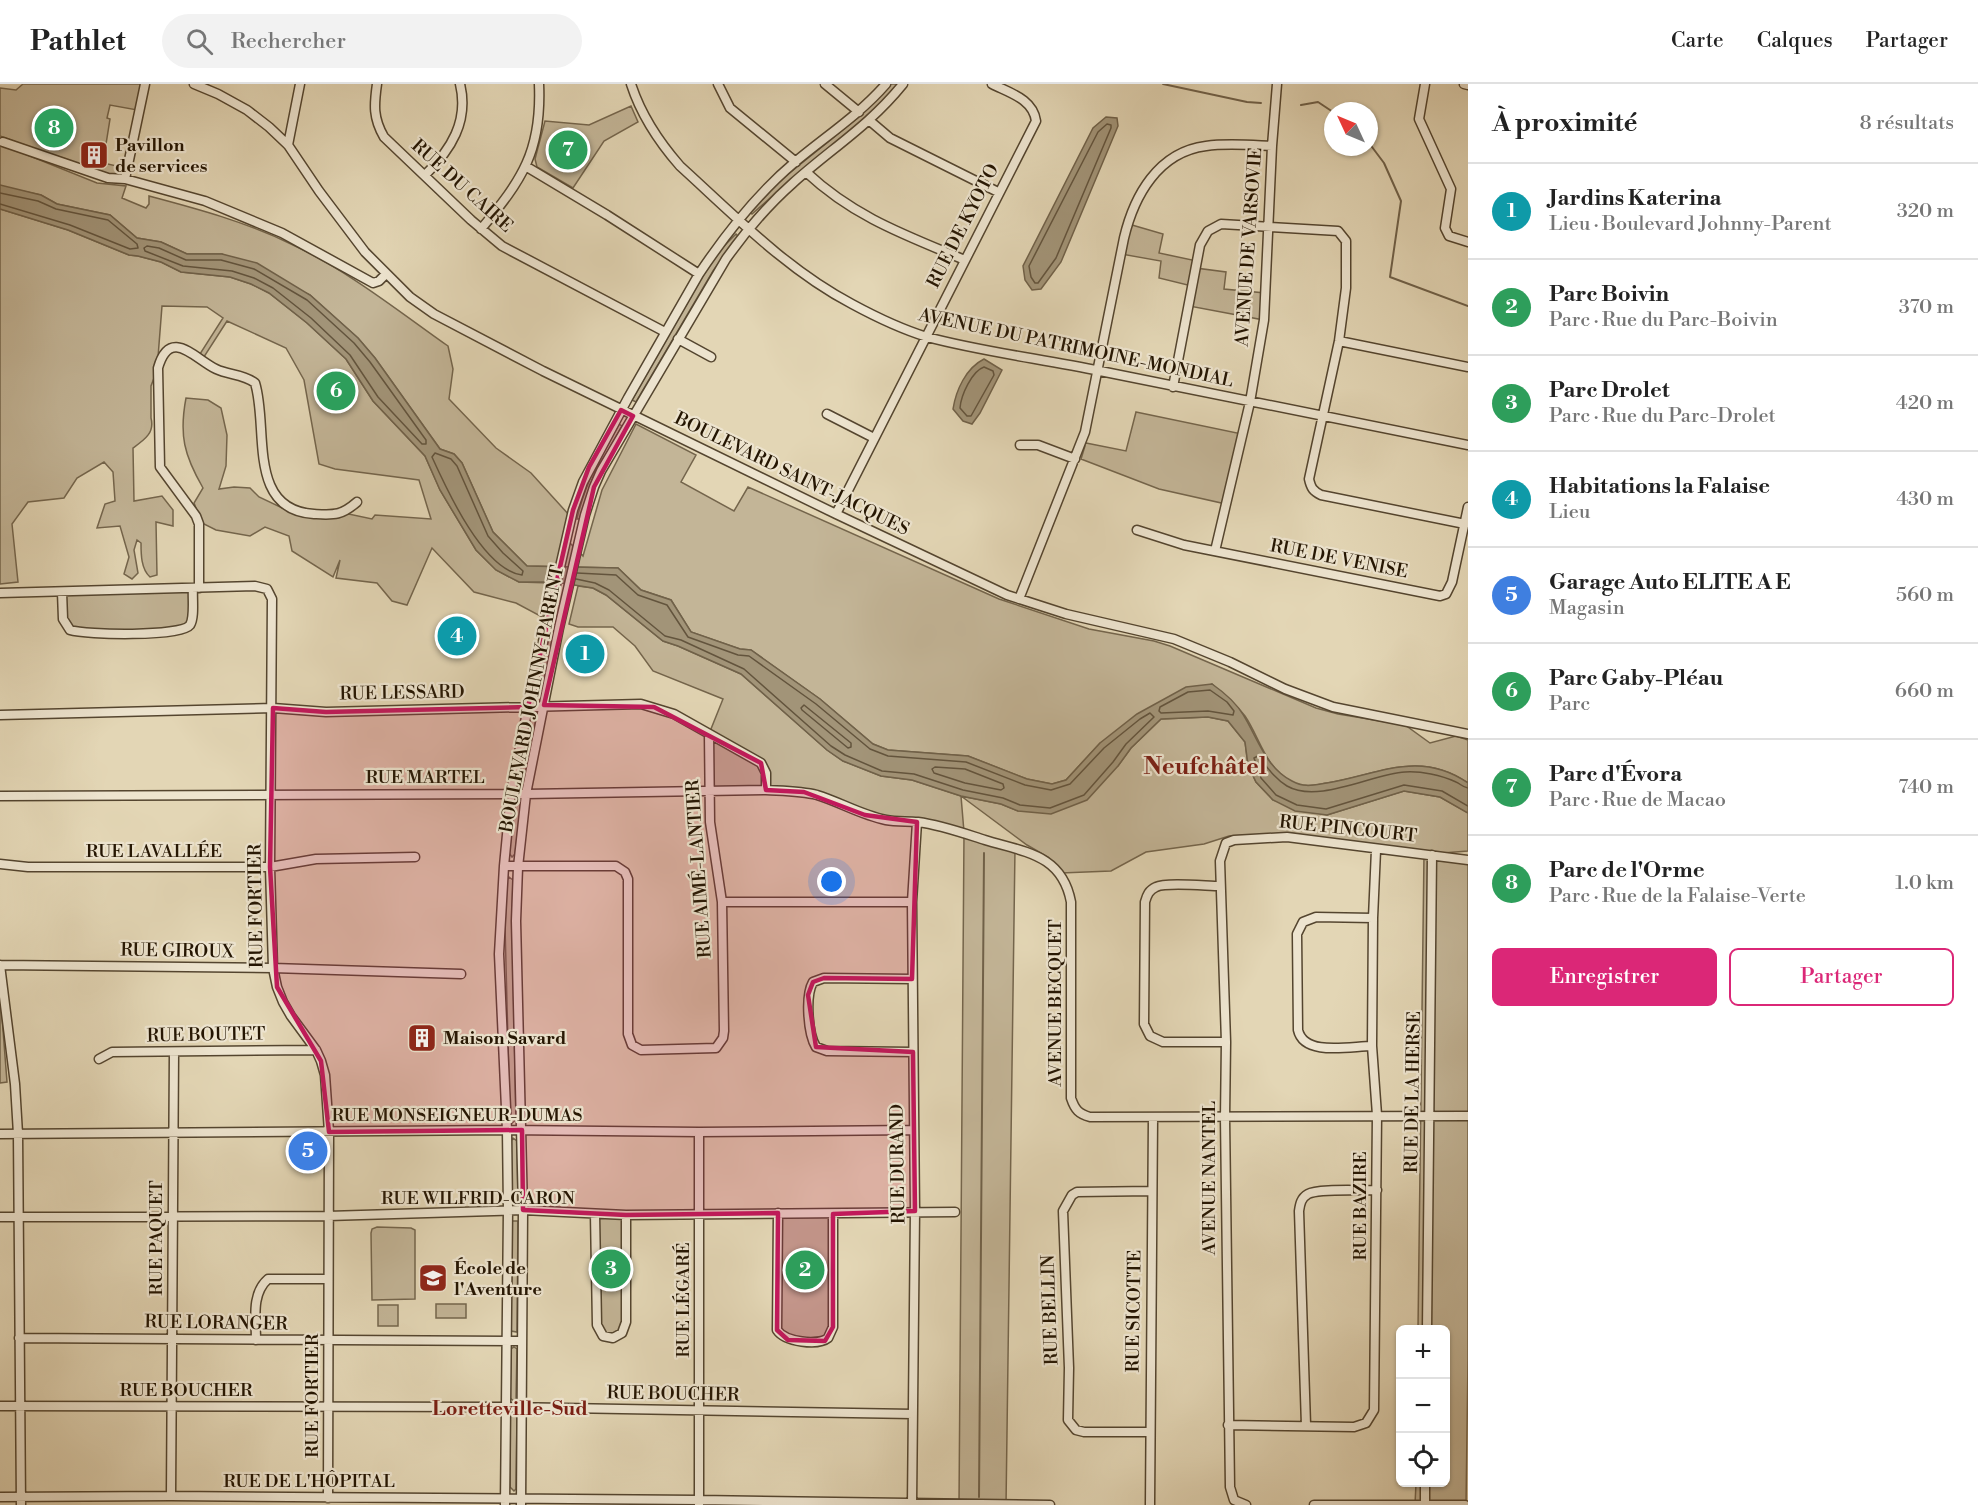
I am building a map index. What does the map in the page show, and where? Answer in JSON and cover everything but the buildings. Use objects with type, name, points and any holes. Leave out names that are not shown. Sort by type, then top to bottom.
[{"type":"street","points":[[125,179],[145,84]]},
{"type":"street","name":"BOULEVARD SAINT-JACQUES","points":[[194,84],[248,110],[288,145],[348,231],[410,297],[434,314],[621,410],[979,583],[1019,599],[1066,614],[1174,639],[1219,657],[1285,689],[1333,706],[1468,734]]},
{"type":"street","points":[[288,145],[300,84]]},
{"type":"street","name":"RUE DU CAIRE","points":[[377,84],[374,117],[384,137],[481,229],[502,246],[665,332]]},
{"type":"street","points":[[425,175],[446,152],[457,135],[462,115],[460,84]]},
{"type":"street","points":[[481,229],[513,189],[527,167],[537,132],[539,84]]},
{"type":"street","name":"AVENUE DU PATRIMOINE-MONDIAL","points":[[631,84],[644,115],[667,151],[680,166],[781,256],[814,281],[876,316],[926,336],[1021,357],[1097,370],[1468,445]]},
{"type":"street","points":[[718,84],[730,108],[796,162]]},
{"type":"street","points":[[825,84],[859,112]]},
{"type":"street","name":"BOULEVARD JOHNNY-PARENT","points":[[505,1502],[508,1210],[507,1130],[499,954],[504,866],[511,793],[573,510],[590,467],[621,410],[718,245],[759,196],[796,162],[859,112],[886,84]]},
{"type":"street","name":"BOULEVARD JOHNNY-PARENT","points":[[521,1502],[523,1210],[516,921],[518,867],[526,794],[559,628],[585,515],[597,479],[633,416],[712,280],[749,228],[806,172],[870,121],[903,84]]},
{"type":"street","name":"RUE DE KYOTO","points":[[836,514],[998,192],[1032,130],[1035,113],[1031,106],[992,84]]},
{"type":"street","name":"AVENUE DE VARSOVIE","points":[[1215,551],[1250,402],[1264,320],[1277,84]]},
{"type":"street","points":[[1425,84],[1419,119],[1451,189],[1445,228],[1449,236],[1468,242]]},
{"type":"street","points":[[870,121],[890,138],[998,192]]},
{"type":"street","points":[[3,142],[108,178],[125,179],[205,201],[282,233],[373,283],[386,274]]},
{"type":"street","points":[[1019,599],[1085,432],[1126,228],[1141,190],[1169,161],[1204,146],[1272,146]]},
{"type":"street","points":[[527,167],[607,214],[699,274]]},
{"type":"street","points":[[806,172],[838,199],[877,223],[965,260]]},
{"type":"street","points":[[1173,387],[1203,237],[1208,231],[1221,224],[1334,230],[1343,234],[1347,248],[1346,288],[1339,341],[1309,479],[1313,491],[1321,495],[1465,524]]},
{"type":"street","points":[[678,339],[711,357]]},
{"type":"street","points":[[1339,341],[1468,367]]},
{"type":"street","points":[[62,592],[63,619],[70,630],[87,633],[170,633],[187,628],[192,622],[199,524],[196,516],[160,467],[158,368],[164,354],[171,348],[186,349],[215,369],[245,377],[255,383],[265,475],[275,493],[289,507],[301,513],[328,515],[346,512],[357,502]]},
{"type":"street","points":[[827,414],[874,438]]},
{"type":"street","points":[[1020,445],[1038,445],[1075,459]]},
{"type":"street","name":"RUE DE VENISE","points":[[1137,530],[1215,551],[1440,596],[1446,594],[1452,582],[1468,507]]},
{"type":"street","name":"RUE FORTIER","points":[[196,588],[255,586],[267,590],[272,599],[273,708],[270,867],[273,968],[277,987],[287,1009],[316,1050],[325,1075],[328,1132],[328,1498]]},
{"type":"street","points":[[0,593],[196,588]]},
{"type":"street","name":"RUE LESSARD","points":[[0,715],[273,708],[326,712],[641,704],[674,714],[761,763],[766,773],[766,790]]},
{"type":"street","name":"RUE AIMÉ-LANTIER","points":[[504,866],[616,866],[625,872],[628,879],[628,1034],[632,1045],[641,1050],[711,1050],[716,1048],[721,1043],[724,1031],[722,902],[710,822],[709,734]]},
{"type":"street","name":"RUE MARTEL","points":[[0,796],[526,794],[766,790],[804,792],[818,795],[865,815],[888,820],[917,822]]},
{"type":"street","name":"RUE DURAND","points":[[912,1503],[915,1130],[912,902],[917,822]]},
{"type":"street","name":"AVENUE BECQUET","points":[[917,822],[1023,850],[1048,863],[1061,874],[1068,888],[1071,902],[1071,1098],[1076,1111],[1090,1118],[1468,1116]]},
{"type":"street","name":"RUE PINCOURT","points":[[1226,843],[1243,838],[1287,837],[1468,860]]},
{"type":"street","name":"AVENUE NANTEL","points":[[1226,843],[1220,861],[1226,1042],[1228,1425],[1231,1494],[1234,1500],[1246,1505]]},
{"type":"street","name":"RUE BAZIRE","points":[[1228,1425],[1359,1426],[1366,1423],[1374,1410],[1377,1115],[1372,1046],[1376,850]]},
{"type":"street","name":"RUE DE LA HERSE","points":[[1426,1325],[1432,855]]},
{"type":"street","name":"RUE LAVALLÉE","points":[[0,864],[28,867],[270,867],[316,859],[415,857]]},
{"type":"street","points":[[1221,886],[1160,885],[1146,896],[1144,1024],[1150,1036],[1163,1042],[1226,1042]]},
{"type":"street","points":[[722,902],[912,902]]},
{"type":"street","points":[[1372,1046],[1323,1047],[1312,1046],[1302,1041],[1298,1030],[1297,934],[1303,922],[1316,917],[1373,918]]},
{"type":"street","points":[[0,965],[15,1084],[18,1134],[17,1217],[22,1501]]},
{"type":"street","name":"RUE GIROUX","points":[[0,965],[273,968],[461,974]]},
{"type":"street","points":[[912,979],[824,978],[813,982],[808,995],[811,1036],[816,1047],[827,1051],[913,1052]]},
{"type":"street","name":"RUE BOUTET","points":[[99,1059],[112,1052],[316,1050]]},
{"type":"street","name":"RUE PAQUET","points":[[171,1497],[174,1052]]},
{"type":"street","name":"RUE SICOTTE","points":[[1150,1505],[1153,1118]]},
{"type":"street","name":"RUE MONSEIGNEUR-DUMAS","points":[[0,1134],[915,1130]]},
{"type":"street","name":"RUE LÉGARÉ","points":[[699,1132],[699,1502]]},
{"type":"street","points":[[1306,1425],[1300,1203],[1304,1196],[1316,1192],[1377,1190]]},
{"type":"street","name":"RUE BELLIN","points":[[1149,1432],[1084,1432],[1076,1430],[1068,1420],[1069,1368],[1063,1210],[1071,1195],[1077,1192],[1152,1191]]},
{"type":"street","name":"RUE WILFRID-CARON","points":[[0,1217],[328,1216],[508,1210],[626,1215],[955,1212]]},
{"type":"street","points":[[778,1213],[777,1330],[780,1335],[789,1340],[820,1341],[828,1338],[833,1327],[833,1214]]},
{"type":"street","points":[[594,1214],[597,1325],[603,1335],[613,1338],[622,1333],[626,1322],[626,1215]]},
{"type":"street","points":[[256,1340],[258,1291],[268,1279],[328,1279]]},
{"type":"street","name":"RUE LORANGER","points":[[19,1338],[521,1341]]},
{"type":"street","name":"RUE BOUCHER","points":[[0,1406],[521,1407],[913,1414]]},
{"type":"street","points":[[1425,1487],[1425,1505]]},
{"type":"street","name":"RUE DE L'HÔPITAL","points":[[0,1497],[22,1501],[171,1497],[251,1501],[328,1498],[505,1502],[1050,1505]]},
{"type":"street","points":[[1314,1505],[1465,1505]]},
{"type":"highlighted area","points":[[621,410],[633,416],[594,487],[544,705],[654,707],[761,763],[766,790],[804,792],[865,815],[917,822],[912,979],[824,978],[813,982],[808,995],[816,1047],[913,1052],[915,1211],[833,1214],[833,1327],[825,1341],[788,1340],[777,1330],[778,1213],[626,1215],[523,1210],[522,1130],[329,1132],[321,1061],[277,987],[270,867],[273,708],[326,712],[528,707],[573,510],[589,467]]},
{"type":"shaded area","points":[[23,84],[142,84],[137,110],[110,105],[107,118],[110,119],[103,163],[126,168],[126,173],[119,176],[101,174],[0,136],[0,88],[16,90]]},
{"type":"shaded area","points":[[890,84],[898,84],[872,113],[752,214],[750,212],[782,179],[859,117]]},
{"type":"shaded area","points":[[631,106],[638,122],[604,141],[573,188],[537,167],[535,159],[545,121],[589,125]]},
{"type":"shaded area","points":[[0,144],[97,183],[126,186],[122,198],[146,208],[149,204],[149,196],[204,211],[274,236],[312,254],[391,305],[448,346],[453,369],[449,399],[496,448],[531,473],[570,516],[565,538],[583,556],[602,490],[636,424],[696,455],[681,482],[734,511],[748,487],[999,599],[1089,629],[1170,646],[1316,708],[1405,725],[1430,743],[1456,736],[1468,740],[1468,783],[1450,773],[1415,766],[1398,767],[1318,785],[1296,784],[1275,769],[1245,716],[1212,684],[1100,743],[1066,780],[1052,784],[1027,779],[968,756],[888,750],[873,744],[820,699],[751,650],[740,649],[691,632],[671,600],[641,590],[618,568],[527,566],[493,532],[462,463],[454,454],[440,449],[375,358],[358,338],[310,295],[222,254],[187,254],[161,242],[137,238],[110,215],[57,204],[41,195],[3,187],[0,185]]},
{"type":"shaded area","points":[[0,209],[68,230],[129,255],[161,262],[181,272],[230,277],[269,293],[307,323],[346,359],[373,401],[425,456],[440,490],[476,550],[496,570],[519,582],[551,583],[542,617],[516,603],[474,592],[432,548],[407,605],[392,601],[377,583],[336,578],[340,560],[333,577],[292,551],[289,536],[265,527],[250,536],[216,530],[202,523],[194,503],[203,488],[187,455],[183,434],[186,398],[208,400],[221,408],[227,435],[226,466],[219,489],[250,488],[259,497],[295,514],[325,519],[344,513],[372,519],[375,515],[431,519],[419,480],[335,469],[319,464],[304,380],[286,348],[227,321],[202,360],[198,357],[223,318],[207,307],[162,306],[157,370],[151,386],[151,428],[145,439],[133,448],[134,501],[162,496],[173,510],[173,526],[156,522],[157,575],[150,577],[147,574],[142,561],[141,543],[137,540],[134,550],[138,573],[132,579],[124,574],[129,557],[120,526],[97,528],[105,504],[115,501],[113,472],[104,462],[77,478],[64,498],[28,502],[12,524],[18,582],[0,584]]},
{"type":"shaded area","points":[[1132,225],[1163,234],[1159,253],[1197,261],[1196,268],[1226,272],[1224,289],[1265,293],[1264,320],[1189,306],[1192,286],[1159,278],[1161,261],[1121,254]]},
{"type":"shaded area","points":[[736,234],[738,236],[713,271],[636,402],[632,400],[701,279],[719,251]]},
{"type":"shaded area","points":[[1136,412],[1242,434],[1226,504],[1159,489],[1081,459],[1085,446],[1081,442],[1126,451]]},
{"type":"shaded area","points":[[619,424],[622,426],[593,477],[580,519],[577,519],[589,481]]},
{"type":"shaded area","points":[[578,586],[593,588],[606,595],[663,641],[741,674],[827,750],[843,761],[881,776],[912,780],[961,796],[964,832],[1015,848],[1006,1505],[959,1505],[964,833],[888,821],[818,795],[708,791],[709,734],[723,699],[653,671],[635,646],[613,627],[578,627],[569,624]]},
{"type":"shaded area","points":[[193,588],[187,628],[78,633],[66,626],[62,592]]},
{"type":"shaded area","points":[[550,634],[554,635],[541,695],[538,697],[536,695]]},
{"type":"shaded area","points":[[533,715],[536,719],[523,785],[520,787],[517,783],[530,717]]},
{"type":"shaded area","points":[[1208,717],[1228,721],[1245,742],[1248,765],[1256,782],[1273,800],[1327,815],[1404,791],[1440,797],[1468,813],[1468,851],[1430,854],[1468,860],[1466,1505],[1415,1505],[1416,1487],[1450,1487],[1450,1325],[1418,1325],[1424,854],[1291,833],[1229,836],[1204,844],[1146,852],[1111,871],[1061,873],[1048,857],[1027,845],[961,796],[1001,804],[1018,811],[1118,766],[1131,748],[1161,719]]},
{"type":"shaded area","points":[[516,800],[521,803],[515,854],[512,857],[509,853]]},
{"type":"shaded area","points":[[509,877],[513,880],[516,1120],[512,1123],[510,1119],[505,926]]},
{"type":"shaded area","points":[[0,991],[7,1082],[0,1083]]},
{"type":"shaded area","points":[[513,1138],[517,1141],[518,1201],[516,1204],[512,1201],[511,1141]]},
{"type":"shaded area","points":[[778,1213],[833,1214],[833,1327],[828,1338],[788,1340],[776,1325]]},
{"type":"shaded area","points":[[595,1214],[626,1215],[626,1322],[618,1337],[599,1331]]},
{"type":"shaded area","points":[[512,1221],[518,1221],[517,1332],[511,1331]]},
{"type":"shaded area","points":[[377,1227],[415,1230],[415,1299],[372,1300],[371,1233],[372,1229]]},
{"type":"shaded area","points":[[436,1304],[466,1304],[466,1318],[436,1318]]},
{"type":"shaded area","points":[[378,1305],[398,1305],[398,1326],[378,1326]]},
{"type":"shaded area","points":[[514,1347],[517,1349],[516,1399],[514,1401],[510,1398],[511,1349]]},
{"type":"shaded area","points":[[513,1415],[517,1417],[516,1489],[514,1491],[510,1487],[510,1417]]},
{"type":"water","points":[[1106,117],[1117,118],[1118,126],[1061,262],[1041,289],[1032,290],[1025,280],[1023,266],[1093,128]]},
{"type":"water","points":[[0,185],[41,195],[57,204],[110,215],[137,238],[161,242],[187,254],[222,254],[257,263],[310,295],[358,338],[375,358],[440,449],[454,454],[462,463],[493,532],[527,566],[618,568],[641,590],[671,600],[691,632],[740,649],[751,650],[820,699],[873,744],[888,750],[968,756],[1027,779],[1052,784],[1066,780],[1100,743],[1137,714],[1186,687],[1212,684],[1237,706],[1269,761],[1292,781],[1301,785],[1313,785],[1398,767],[1432,768],[1450,773],[1468,783],[1468,813],[1440,797],[1404,791],[1327,815],[1295,811],[1273,800],[1256,782],[1248,765],[1245,742],[1228,721],[1208,717],[1161,719],[1131,748],[1087,800],[1051,814],[1018,811],[1001,804],[961,796],[912,780],[881,776],[843,761],[827,750],[741,674],[663,641],[606,595],[593,588],[555,582],[519,582],[496,570],[476,550],[440,490],[425,456],[373,401],[346,359],[307,323],[269,293],[230,277],[181,272],[161,262],[129,255],[68,230],[0,209]]},
{"type":"water","points":[[984,359],[1002,370],[972,424],[963,421],[953,409],[963,380],[972,368]]},
{"type":"waterway","points":[[1163,84],[1261,103]]},
{"type":"waterway","points":[[1301,105],[1318,102],[1324,106]]},
{"type":"waterway","points":[[1378,155],[1401,201],[1390,277],[1468,306]]},
{"type":"waterway","points":[[979,1497],[984,853]]},
{"type":"place","name":"Parc de l'Orme","points":[[54,128]]},
{"type":"place","name":"Parc d'Évora","points":[[568,150]]},
{"type":"place","name":"Pavillon de services","points":[[94,155]]},
{"type":"place","name":"Parc Gaby-Pléau","points":[[336,391]]},
{"type":"place","name":"Habitations la Falaise","points":[[457,636]]},
{"type":"place","name":"Jardins Katerina","points":[[585,654]]},
{"type":"place","name":"Maison Savard","points":[[422,1038]]},
{"type":"place","name":"Garage Auto ELITE A E","points":[[308,1151]]},
{"type":"place","name":"Parc Drolet","points":[[611,1269]]},
{"type":"place","name":"Parc Boivin","points":[[805,1270]]},
{"type":"place","name":"École de l'Aventure","points":[[433,1278]]},
{"type":"district","name":"Neufchâtel","points":[[1205,767]]},
{"type":"district","name":"Loretteville-Sud","points":[[510,1409]]}]
